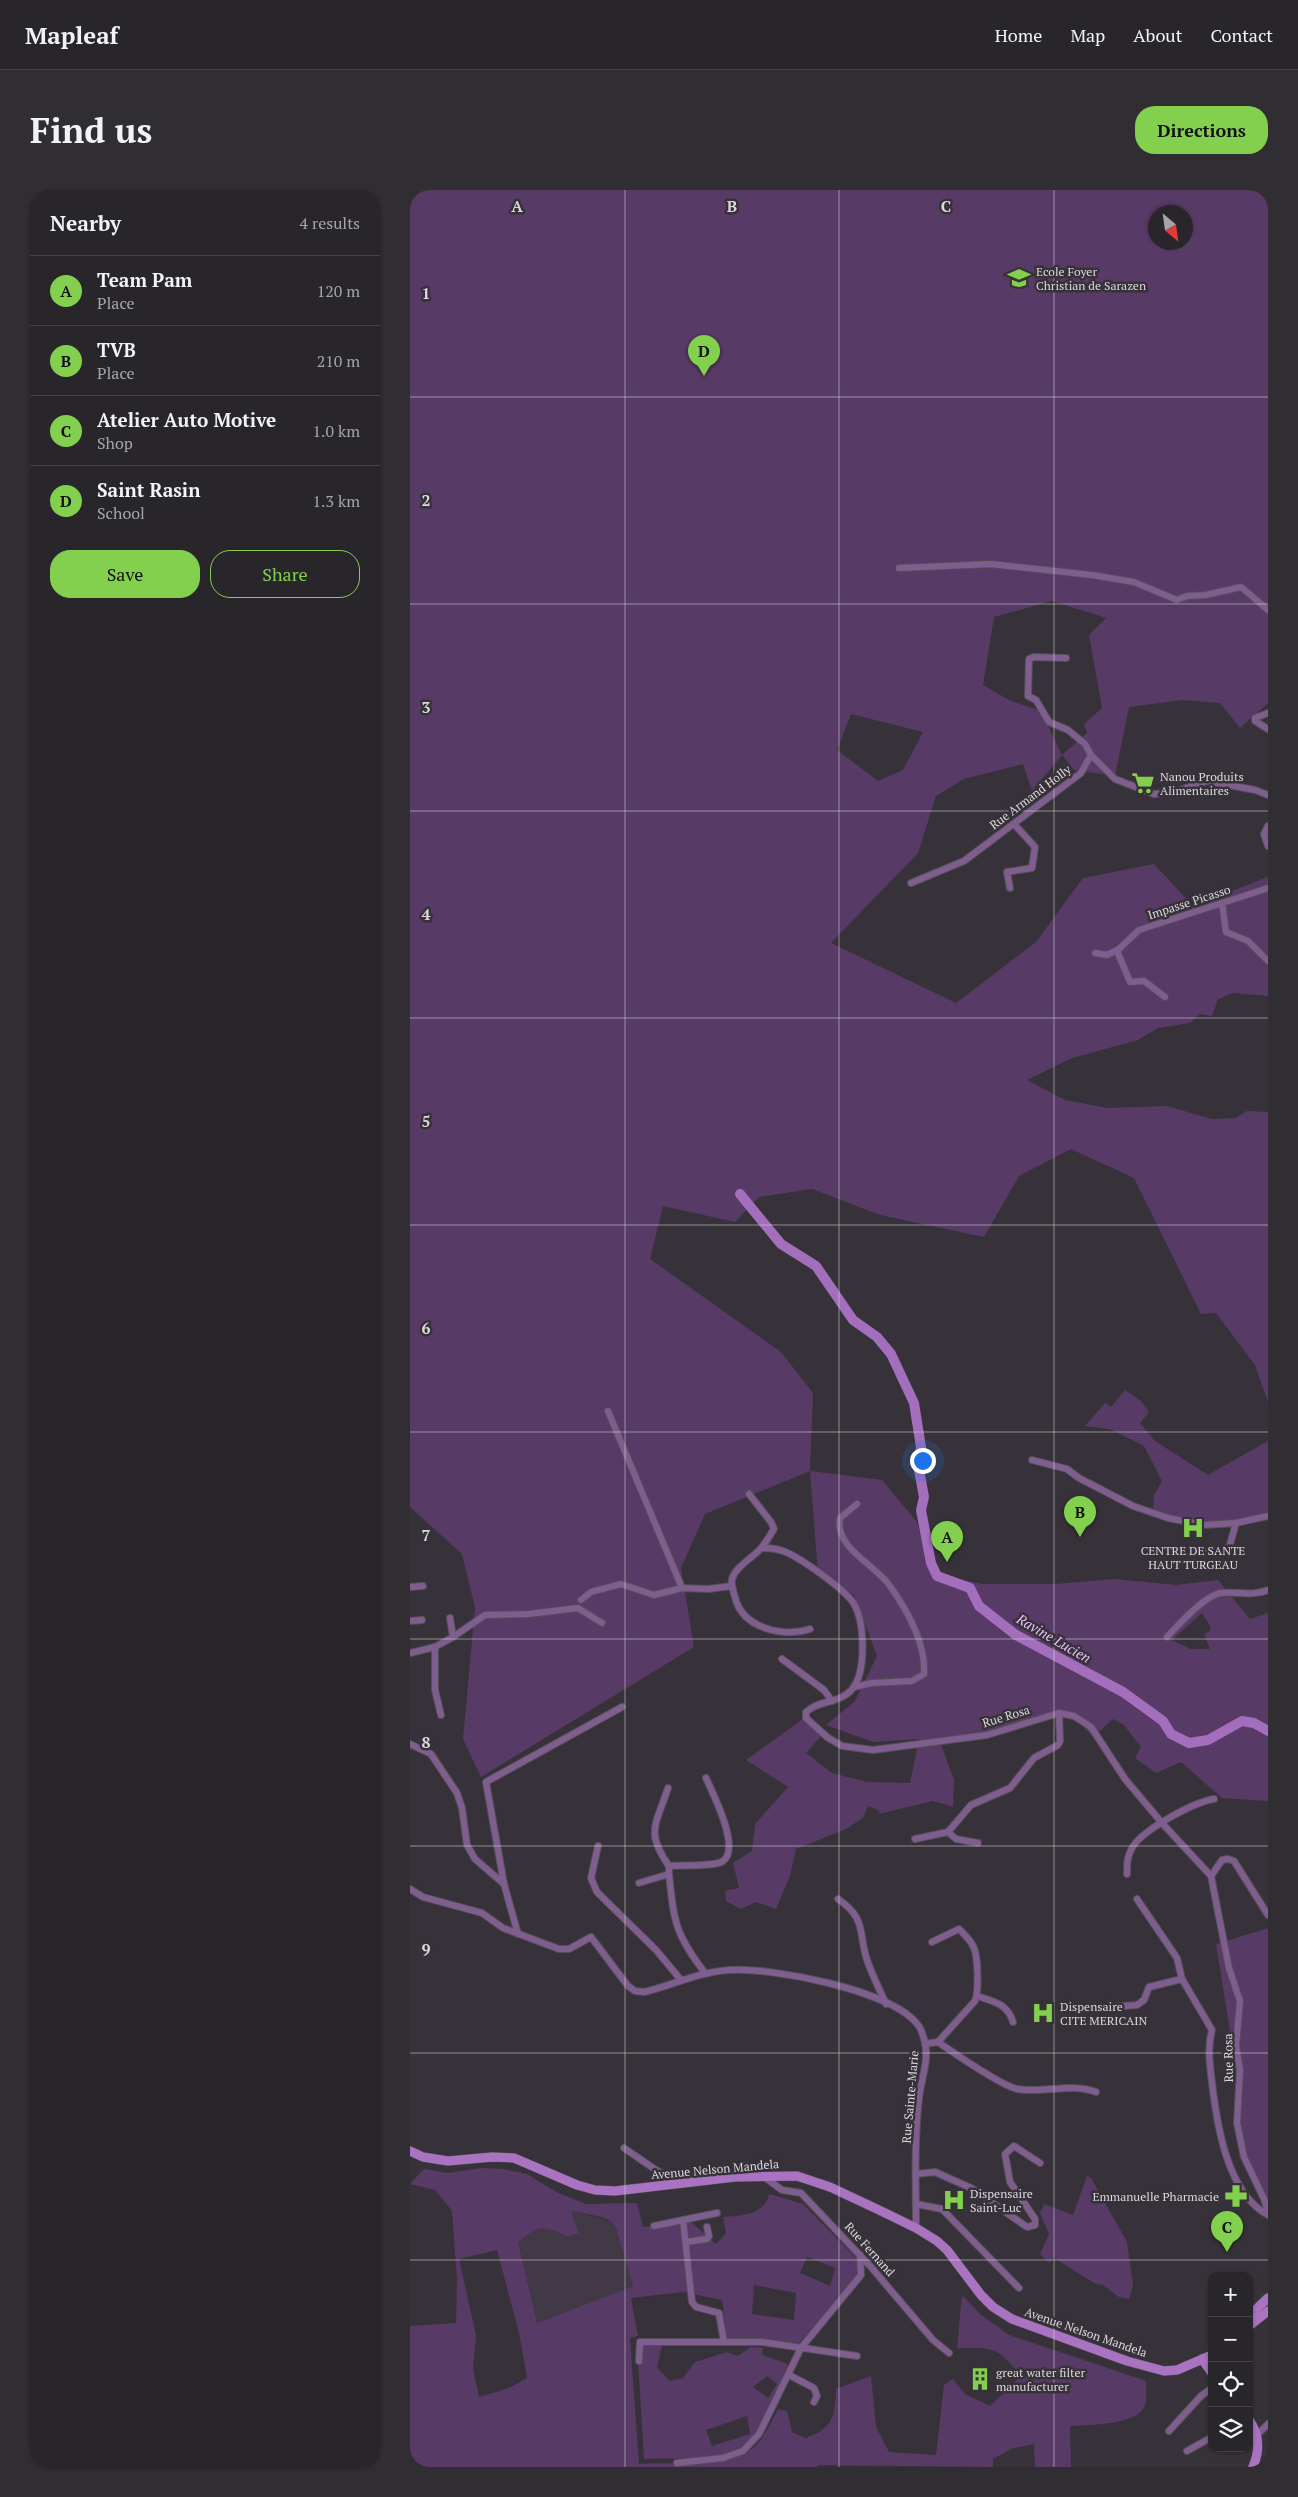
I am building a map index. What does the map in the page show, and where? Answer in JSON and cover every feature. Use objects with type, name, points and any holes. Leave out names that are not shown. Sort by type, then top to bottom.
[{"type":"street","points":[[898,568],[983,564],[1028,568],[1134,582],[1177,600],[1186,596],[1206,596],[1241,587],[1268,610]]},
{"type":"street","points":[[1066,658],[1034,657],[1029,659],[1028,696],[1036,700],[1049,722],[1068,730],[1085,744],[1091,755],[1115,779],[1154,794],[1171,793],[1207,781],[1254,790],[1268,795]]},
{"type":"street","points":[[1268,713],[1255,718],[1255,721],[1268,729]]},
{"type":"street","name":"Rue Armand Holly","points":[[911,883],[964,861],[1081,773],[1091,755]]},
{"type":"street","points":[[1010,888],[1007,872],[1032,868],[1036,846],[1014,824]]},
{"type":"street","points":[[1268,826],[1264,834],[1268,846]]},
{"type":"street","name":"Impasse Picasso","points":[[1116,951],[1139,930],[1268,888]]},
{"type":"street","points":[[1222,903],[1226,932],[1248,941],[1268,961]]},
{"type":"street","points":[[1095,953],[1107,955],[1116,951],[1128,980],[1132,983],[1144,981],[1165,998]]},
{"type":"street","points":[[608,1411],[682,1588]]},
{"type":"street","points":[[1032,1460],[1067,1470],[1133,1506],[1168,1518],[1204,1525],[1268,1516]]},
{"type":"street","points":[[749,1494],[773,1525],[774,1529],[762,1548],[736,1572],[732,1586],[739,1610],[751,1622],[789,1634],[810,1628]]},
{"type":"street","points":[[762,1548],[774,1548],[788,1553],[843,1591],[855,1605],[859,1620],[863,1656],[854,1687],[872,1683],[912,1681],[924,1674],[925,1663],[920,1641],[891,1586],[865,1562],[842,1534],[840,1518],[857,1504]]},
{"type":"street","points":[[1196,1553],[1229,1548],[1236,1522]]},
{"type":"street","points":[[582,1600],[591,1592],[621,1584],[654,1595],[682,1588],[708,1589],[732,1586]]},
{"type":"street","points":[[410,1587],[423,1586]]},
{"type":"street","points":[[1167,1637],[1190,1613],[1220,1593],[1243,1595],[1268,1590]]},
{"type":"street","points":[[410,1654],[435,1647],[485,1615],[528,1614],[578,1608],[602,1623]]},
{"type":"street","points":[[450,1618],[453,1637]]},
{"type":"street","points":[[410,1621],[422,1620]]},
{"type":"street","points":[[435,1647],[435,1690],[441,1716]]},
{"type":"street","points":[[782,1658],[824,1690],[832,1701]]},
{"type":"street","name":"Rue Rosa","points":[[854,1687],[846,1695],[809,1709],[806,1712],[806,1718],[827,1737],[842,1746],[857,1750],[888,1750],[987,1735],[1059,1713]]},
{"type":"street","points":[[518,1934],[504,1884],[486,1782],[622,1707]]},
{"type":"street","points":[[915,1839],[948,1832],[971,1805],[1010,1788],[1034,1758],[1058,1745],[1060,1741],[1059,1713],[1074,1716],[1091,1727],[1117,1768],[1162,1823],[1211,1876],[1222,1860],[1234,1861],[1268,1915]]},
{"type":"street","points":[[410,1744],[431,1754],[436,1760],[457,1793],[462,1808],[467,1844],[471,1853],[504,1884]]},
{"type":"street","points":[[669,1866],[719,1863],[727,1857],[729,1851],[727,1831],[706,1778]]},
{"type":"street","points":[[668,1788],[654,1839],[658,1850],[669,1866],[674,1921],[684,1946],[705,1973]]},
{"type":"street","points":[[1127,1874],[1128,1859],[1133,1845],[1162,1823],[1184,1810],[1214,1799]]},
{"type":"street","points":[[948,1832],[956,1839],[978,1844]]},
{"type":"street","points":[[598,1846],[591,1878],[598,1892],[656,1950],[681,1980]]},
{"type":"street","points":[[639,1882],[669,1874]]},
{"type":"street","name":"Rue Rosa","points":[[1211,1876],[1229,1968],[1240,2001],[1236,2046],[1240,2070],[1239,2132],[1244,2157],[1265,2201],[1268,2215]]},
{"type":"street","name":"Rue Sainte-Marie","points":[[410,1889],[423,1897],[482,1914],[518,1934],[565,1950],[591,1937],[625,1982],[635,1991],[644,1992],[705,1973],[729,1970],[777,1972],[850,1989],[910,2016],[920,2026],[925,2044],[926,2062],[919,2098],[916,2228]]},
{"type":"street","points":[[838,1899],[849,1906],[861,1923],[867,1959],[886,2004]]},
{"type":"street","points":[[1137,1900],[1177,1958],[1182,1979],[1212,2030],[1208,2045],[1218,2130],[1224,2154],[1256,2209],[1268,2215]]},
{"type":"street","points":[[925,2044],[938,2042],[975,2001],[977,1996],[975,1950],[970,1940],[959,1929],[932,1942]]},
{"type":"street","points":[[1086,2009],[1137,2005],[1144,2000],[1149,1987],[1182,1979]]},
{"type":"street","points":[[977,1996],[1004,2007],[1009,2011],[1013,2022]]},
{"type":"street","points":[[938,2042],[958,2056],[1016,2088],[1051,2091],[1074,2087],[1096,2092]]},
{"type":"street","points":[[916,2174],[934,2172],[971,2188],[1027,2227],[1031,2227],[1035,2225],[1035,2219],[1010,2182],[1005,2154],[1014,2146],[1040,2163]]},
{"type":"street","points":[[624,2148],[678,2183]]},
{"type":"street","name":"Avenue Nelson Mandela","points":[[410,2151],[423,2157],[448,2161],[497,2157],[514,2158],[570,2182],[595,2190],[616,2191],[678,2183],[763,2176],[796,2176],[813,2180],[916,2228],[947,2250],[981,2294],[993,2306],[1012,2319],[1127,2361],[1164,2371],[1177,2370],[1208,2355]]},
{"type":"street","name":"Rue Fernand","points":[[763,2176],[782,2190],[801,2193],[860,2255],[933,2340],[949,2353]]},
{"type":"street","points":[[916,2204],[942,2209],[1019,2288]]},
{"type":"street","points":[[654,2226],[718,2213]]},
{"type":"street","points":[[683,2220],[692,2302],[696,2307],[719,2312],[724,2342]]},
{"type":"street","points":[[686,2242],[707,2239],[709,2236],[708,2227]]},
{"type":"street","points":[[678,2463],[723,2458],[743,2451],[759,2434],[801,2348],[861,2275],[860,2255]]},
{"type":"street","points":[[1253,2312],[1268,2298]]},
{"type":"street","points":[[1253,2323],[1268,2310]]},
{"type":"street","points":[[639,2361],[640,2342],[762,2342],[858,2356]]},
{"type":"street","points":[[789,2375],[814,2388],[817,2396],[814,2402]]},
{"type":"street","points":[[1169,2431],[1195,2402],[1208,2391]]},
{"type":"street","points":[[1257,2435],[1268,2424]]},
{"type":"street","points":[[1253,2428],[1257,2435],[1258,2446],[1253,2467]]},
{"type":"street","points":[[1187,2451],[1208,2438]]},
{"type":"shaded area","points":[[410,190],[1268,190],[1268,703],[1240,728],[1220,703],[1182,700],[1129,707],[1115,776],[1074,770],[1062,755],[1032,791],[1023,764],[964,779],[936,796],[918,853],[831,943],[956,1003],[1036,942],[1083,878],[1154,864],[1193,906],[1268,877],[1268,996],[1233,993],[1218,999],[1212,1016],[1200,1014],[1190,1023],[1158,1028],[1138,1040],[1072,1058],[1027,1080],[1065,1100],[1108,1108],[1167,1106],[1212,1119],[1236,1118],[1247,1111],[1268,1112],[1268,1402],[1255,1365],[1216,1313],[1201,1314],[1134,1178],[1071,1149],[1019,1176],[984,1237],[880,1215],[812,1189],[759,1197],[735,1222],[663,1206],[650,1259],[781,1352],[813,1393],[810,1471],[705,1514],[681,1568],[694,1647],[481,1777],[463,1739],[475,1608],[462,1554],[410,1507]],"holes":[[[1052,601],[1106,618],[1089,635],[1102,708],[1084,724],[1087,733],[1062,755],[1041,711],[1009,700],[983,685],[994,617]],[[851,714],[923,732],[903,770],[878,781],[837,750]]]},
{"type":"shaded area","points":[[1125,1390],[1141,1401],[1149,1412],[1140,1423],[1155,1441],[1208,1475],[1268,1441],[1268,1514],[1236,1522],[1210,1523],[1198,1522],[1153,1510],[1154,1495],[1162,1481],[1144,1446],[1110,1429],[1085,1426],[1105,1403],[1111,1407]]},
{"type":"shaded area","points":[[810,1471],[882,1480],[917,1522],[932,1575],[983,1584],[1056,1584],[1115,1579],[1176,1585],[1218,1580],[1250,1619],[1268,1613],[1268,1801],[1222,1798],[1181,1762],[1156,1773],[1135,1758],[1141,1747],[1124,1725],[1113,1719],[1093,1737],[1076,1719],[1054,1715],[941,1744],[954,1780],[953,1807],[933,1801],[878,1814],[880,1811],[868,1806],[863,1818],[846,1829],[796,1849],[790,1876],[776,1909],[756,1902],[741,1909],[726,1901],[725,1891],[739,1888],[733,1863],[752,1851],[755,1824],[788,1787],[746,1760],[804,1718],[821,1736],[806,1753],[832,1773],[867,1782],[910,1783],[919,1739],[873,1742],[826,1725],[855,1701],[877,1656],[854,1595],[818,1573]],"holes":[[[1202,1613],[1210,1626],[1210,1631],[1204,1634],[1210,1649],[1191,1649],[1172,1640]]]},
{"type":"shaded area","points":[[1268,1928],[1268,2201],[1238,2136],[1239,2105],[1234,2056],[1216,1944]]},
{"type":"shaded area","points":[[482,2168],[503,2169],[527,2174],[558,2193],[586,2204],[637,2203],[643,2227],[691,2222],[716,2244],[726,2233],[723,2217],[744,2215],[757,2210],[767,2201],[769,2194],[803,2204],[859,2261],[860,2277],[851,2294],[833,2308],[799,2343],[727,2339],[722,2300],[683,2292],[631,2298],[638,2336],[630,2338],[639,2464],[724,2460],[737,2456],[747,2452],[757,2444],[778,2409],[787,2411],[792,2432],[806,2438],[822,2430],[831,2420],[835,2407],[836,2389],[871,2376],[876,2427],[889,2452],[936,2455],[944,2385],[953,2379],[965,2394],[990,2406],[1021,2376],[1006,2359],[994,2351],[980,2348],[957,2348],[962,2295],[981,2315],[1009,2335],[1146,2381],[1145,2405],[1141,2412],[1134,2417],[1124,2420],[1112,2423],[1070,2426],[1071,2467],[1035,2467],[1034,2444],[1013,2448],[993,2459],[993,2467],[818,2465],[817,2467],[410,2467],[410,2326],[456,2323],[457,2279],[452,2211],[435,2190],[410,2184],[424,2169],[448,2173]],"holes":[[[571,2211],[602,2217],[611,2221],[616,2228],[633,2286],[537,2323],[518,2242],[531,2232],[541,2229],[552,2230],[567,2237],[579,2233]],[[497,2250],[519,2333],[527,2378],[509,2388],[479,2397],[473,2369],[476,2335],[459,2259]],[[807,2257],[835,2268],[830,2286],[800,2273]],[[754,2285],[796,2293],[794,2320],[752,2314]]]},
{"type":"shaded area","points":[[1087,2176],[1091,2178],[1127,2242],[1133,2286],[1129,2299],[1119,2297],[1103,2285],[1094,2283],[1054,2258],[1049,2263],[1040,2254],[1049,2234],[1040,2213],[1044,2204],[1073,2215]]},
{"type":"shaded area","points":[[571,2211],[611,2221],[616,2228],[633,2286],[537,2323],[518,2241],[533,2229],[549,2228],[567,2237],[579,2233]]},
{"type":"shaded area","points":[[637,2344],[662,2344],[657,2368],[670,2381],[683,2378],[695,2362],[727,2352],[738,2356],[751,2347],[763,2348],[762,2355],[788,2364],[764,2421],[751,2440],[743,2447],[734,2452],[709,2457],[644,2459]],"holes":[[[767,2376],[777,2384],[768,2398],[753,2387]],[[747,2416],[750,2434],[712,2446],[706,2430]]]},
{"type":"waterway","name":"Ravine Lucien","points":[[740,1194],[781,1244],[816,1266],[853,1320],[877,1337],[891,1354],[914,1403],[921,1447],[919,1470],[924,1497],[921,1510],[931,1563],[937,1576],[970,1588],[979,1606],[1016,1635],[1123,1692],[1163,1721],[1171,1734],[1189,1743],[1208,1740],[1242,1721],[1254,1723],[1268,1731]]},
{"type":"place","name":"Ecole Foyer Christian de Sarazen","points":[[1019,278]]},
{"type":"place","name":"Saint Rasin","points":[[704,376]]},
{"type":"place","name":"Nanou Produits Alimentaires","points":[[1143,783]]},
{"type":"place","name":"CENTRE DE SANTE HAUT TURGEAU","points":[[1193,1528]]},
{"type":"place","name":"TVB","points":[[1080,1537]]},
{"type":"place","name":"Team Pam","points":[[947,1562]]},
{"type":"place","name":"Dispensaire CITE MERICAIN","points":[[1043,2013]]},
{"type":"place","name":"Emmanuelle Pharmacie","points":[[1236,2196]]},
{"type":"place","name":"Dispensaire Saint-Luc","points":[[954,2200]]},
{"type":"place","name":"Atelier Auto Motive","points":[[1227,2252]]},
{"type":"place","name":"great water filter manufacturer","points":[[980,2379]]}]
